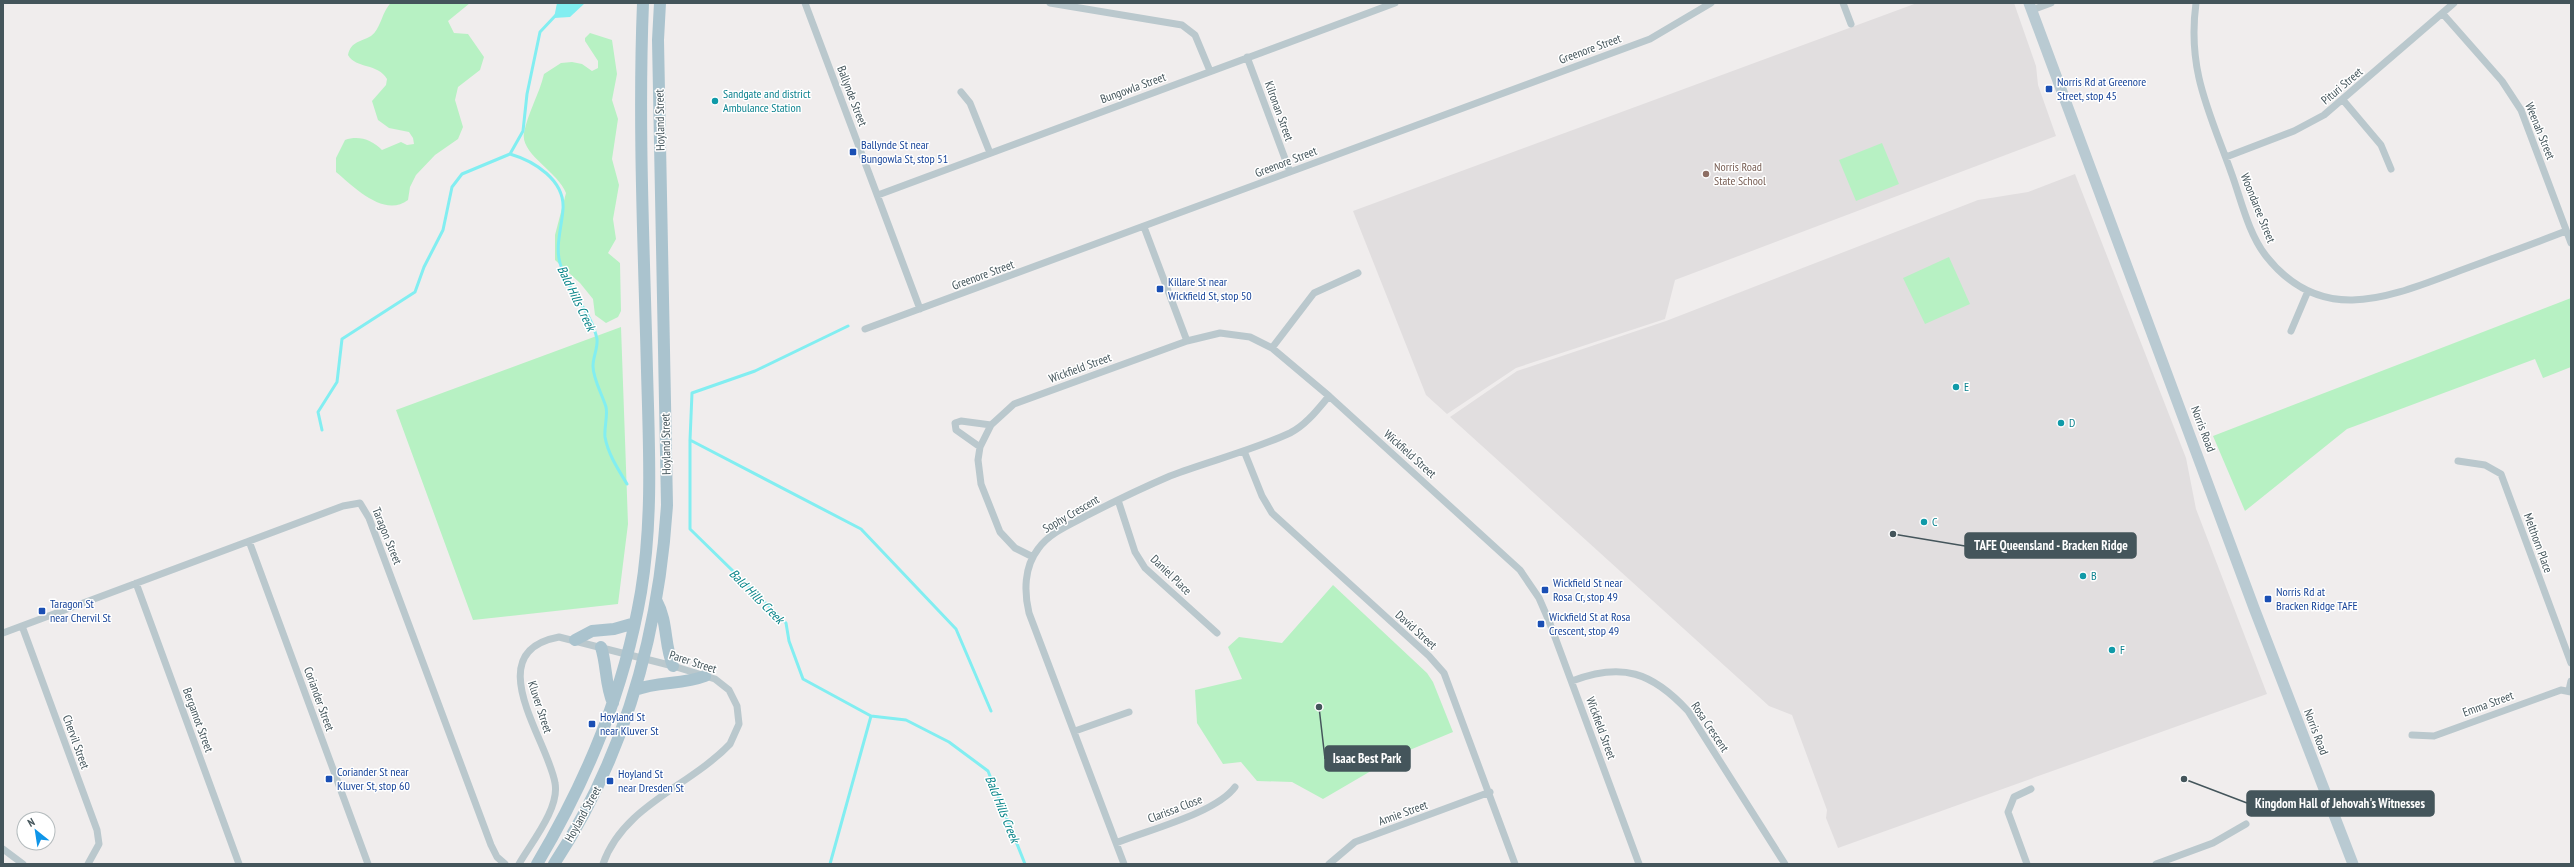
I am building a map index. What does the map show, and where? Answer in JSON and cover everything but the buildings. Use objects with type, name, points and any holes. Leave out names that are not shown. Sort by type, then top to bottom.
[{"type":"main road","name":"Hoyland Street","points":[[537,864],[588,771],[613,703],[628,654],[635,623],[649,535],[642,135],[643,3]]},
{"type":"main road","name":"Hoyland Street","points":[[554,864],[598,786],[624,724],[644,658],[657,602],[664,557],[667,504],[659,56],[660,3]]},
{"type":"main road","name":"Norris Road","points":[[2030,7],[2254,608],[2353,864]]},
{"type":"main road","points":[[657,602],[664,614],[667,646],[673,666]]},
{"type":"main road","points":[[575,640],[592,631],[614,629],[635,623]]},
{"type":"main road","points":[[601,647],[606,665],[608,693],[613,703]]},
{"type":"main road","points":[[635,690],[654,684],[691,681],[705,676]]},
{"type":"street","name":"Ballynde Street","points":[[805,3],[920,310]]},
{"type":"street","points":[[1050,3],[1182,25],[1195,35],[1210,71]]},
{"type":"street","name":"Bungowla Street","points":[[878,195],[1210,71],[1378,6],[1395,3]]},
{"type":"street","name":"Greenore Street","points":[[865,330],[1650,39],[1710,3]]},
{"type":"street","points":[[1843,3],[1851,24]]},
{"type":"street","points":[[2030,7],[2051,3]]},
{"type":"street","name":"Woondaree Street","points":[[2196,3],[2193,51],[2198,77],[2256,238],[2265,255],[2277,268],[2308,291],[2346,301],[2382,298],[2566,231]]},
{"type":"street","name":"Pituri Street","points":[[2226,157],[2313,123],[2343,100],[2454,3]]},
{"type":"street","name":"Weenah Street","points":[[2443,14],[2502,81],[2521,110],[2566,231]]},
{"type":"street","name":"Kilronan Street","points":[[1247,57],[1290,172]]},
{"type":"street","points":[[961,92],[970,102],[990,153]]},
{"type":"street","points":[[2343,100],[2381,145],[2392,169]]},
{"type":"street","points":[[1144,227],[1186,341]]},
{"type":"street","points":[[2566,231],[2571,243]]},
{"type":"street","points":[[1272,348],[1314,293],[1358,273]]},
{"type":"street","points":[[2291,331],[2308,291]]},
{"type":"street","name":"Wickfield Street","points":[[1033,558],[1015,548],[1000,532],[981,484],[978,460],[980,447],[991,425],[1014,404],[1186,341],[1220,333],[1250,337],[1272,348],[1329,396],[1520,570],[1542,604],[1572,681],[1636,863]]},
{"type":"street","name":"Sophy Crescent","points":[[1124,864],[1075,731],[1028,613],[1026,581],[1033,558],[1038,549],[1052,535],[1118,500],[1170,476],[1244,451],[1291,432],[1310,418],[1329,396]]},
{"type":"street","points":[[980,447],[956,430],[955,423],[961,421],[991,425]]},
{"type":"street","name":"David Street","points":[[1244,451],[1262,496],[1272,513],[1440,667],[1448,680],[1515,864]]},
{"type":"street","name":"Melthorn Place","points":[[2458,461],[2485,465],[2501,474],[2571,663]]},
{"type":"street","name":"Daniel Place","points":[[1118,500],[1135,552],[1145,568],[1217,632]]},
{"type":"street","name":"Taragon Street","points":[[3,633],[343,506],[357,503],[363,506],[491,845],[497,857],[505,864]]},
{"type":"street","name":"Coriander Street","points":[[249,541],[368,864]]},
{"type":"street","name":"Bergamot Street","points":[[136,583],[239,864]]},
{"type":"street","name":"Chervil Street","points":[[22,626],[97,830],[100,844],[88,864]]},
{"type":"street","name":"Kluver Street","points":[[519,864],[554,805],[555,783],[522,694],[519,676],[521,666],[533,648],[542,642],[559,637],[628,654]]},
{"type":"street","name":"Parer Street","points":[[603,864],[609,849],[627,825],[722,752],[736,735],[739,713],[734,698],[723,685],[705,676],[628,654]]},
{"type":"street","name":"Rosa Crescent","points":[[1572,681],[1605,671],[1618,671],[1643,676],[1677,699],[1688,711],[1785,864]]},
{"type":"street","points":[[2570,691],[2571,681]]},
{"type":"street","name":"Emma Street","points":[[2412,735],[2434,736],[2561,690],[2570,691]]},
{"type":"street","points":[[1075,731],[1129,712]]},
{"type":"street","name":"Clarissa Close","points":[[1116,843],[1210,807],[1228,798],[1236,787]]},
{"type":"street","points":[[2027,864],[2008,812],[2014,797],[2031,789]]},
{"type":"street","name":"Annie Street","points":[[1329,864],[1356,842],[1490,792]]},
{"type":"street","points":[[2156,864],[2213,843],[2246,824]]},
{"type":"street","points":[[3,849],[23,864]]},
{"type":"shaded area","name":"Norris Road State School","points":[[1917,3],[2014,3],[2036,66],[2038,85],[2056,136],[1675,280],[1665,319],[1516,368],[1447,414],[1426,395],[1353,211]]},
{"type":"shaded area","points":[[2075,174],[2186,458],[2196,509],[2267,694],[1838,848],[1826,818],[1827,810],[1792,715],[1769,706],[1450,417],[1517,371],[1666,321],[1978,200],[2028,192]]},
{"type":"green space","points":[[391,3],[470,3],[448,21],[454,33],[468,34],[484,57],[480,70],[458,87],[455,100],[463,127],[458,139],[435,155],[416,175],[410,187],[408,200],[399,205],[379,203],[360,192],[336,172],[336,158],[345,140],[355,138],[365,139],[382,150],[401,142],[407,145],[414,144],[413,138],[409,132],[389,128],[378,120],[372,101],[386,85],[387,79],[378,70],[361,65],[348,55],[349,50],[354,44],[374,33],[385,11]]},
{"type":"green space","points":[[590,33],[612,40],[617,74],[612,100],[618,119],[612,159],[619,185],[613,219],[616,239],[608,253],[620,263],[621,311],[618,317],[606,323],[595,315],[593,299],[580,283],[555,260],[555,235],[566,193],[556,178],[533,156],[524,141],[526,125],[544,74],[561,63],[572,62],[582,64],[592,71],[598,68],[598,61],[585,41],[585,38]]},
{"type":"green space","points":[[1882,143],[1899,184],[1856,201],[1839,160]]},
{"type":"green space","points":[[1949,257],[1970,304],[1925,324],[1903,278]]},
{"type":"green space","points":[[2571,298],[2571,367],[2543,378],[2535,359],[2347,429],[2245,511],[2213,436]]},
{"type":"green space","points":[[621,327],[628,524],[618,604],[473,620],[396,410]]},
{"type":"green space","points":[[1333,585],[1427,673],[1433,682],[1453,732],[1400,754],[1323,799],[1292,782],[1257,781],[1241,762],[1223,764],[1197,723],[1195,690],[1242,679],[1228,647],[1239,637],[1282,643]]},
{"type":"water","points":[[557,3],[585,3],[570,17],[554,18]]},
{"type":"waterway","name":"Bald Hills Creek","points":[[556,15],[540,32],[527,94],[523,131],[510,154],[529,161],[538,167],[546,173],[559,189],[563,209],[558,243],[560,263],[568,283],[585,310],[594,329],[597,342],[593,371],[606,407],[606,443],[627,484]]},
{"type":"waterway","points":[[322,430],[318,412],[337,382],[342,339],[415,292],[424,267],[443,230],[452,187],[462,174],[510,154]]},
{"type":"waterway","name":"Bald Hills Creek","points":[[848,326],[755,371],[692,393],[690,440],[690,529],[786,623],[789,641],[803,679],[871,716],[906,720],[949,742],[988,771],[1025,864]]},
{"type":"waterway","points":[[690,440],[861,529],[956,629],[991,711]]},
{"type":"waterway","points":[[830,864],[871,716]]},
{"type":"place","name":"Norris Rd at Greenore Street, stop 45","points":[[2049,89]]},
{"type":"place","name":"Sandgate and district Ambulance Station","points":[[715,101]]},
{"type":"place","name":"Ballynde St near Bungowla St, stop 51","points":[[853,152]]},
{"type":"place","name":"Norris Road State School","points":[[1706,174]]},
{"type":"place","name":"Killare St near Wickfield St, stop 50","points":[[1160,289]]},
{"type":"place","name":"E","points":[[1956,387]]},
{"type":"place","name":"D","points":[[2061,423]]},
{"type":"place","name":"C","points":[[1924,522]]},
{"type":"place","name":"TAFE Queensland - Bracken Ridge","points":[[1893,534]]},
{"type":"place","name":"B","points":[[2083,576]]},
{"type":"place","name":"Wickfield St near Rosa Cr, stop 49","points":[[1545,590]]},
{"type":"place","name":"Norris Rd at Bracken Ridge TAFE","points":[[2268,599]]},
{"type":"place","name":"Taragon St near Chervil St","points":[[42,611]]},
{"type":"place","name":"Wickfield St at Rosa Crescent, stop 49","points":[[1541,624]]},
{"type":"place","name":"F","points":[[2112,650]]},
{"type":"place","name":"Isaac Best Park","points":[[1319,707]]},
{"type":"place","name":"Hoyland St near Kluver St","points":[[592,724]]},
{"type":"place","name":"Coriander St near Kluver St, stop 60","points":[[329,779]]},
{"type":"place","name":"Kingdom Hall of Jehovah's Witnesses","points":[[2184,779]]},
{"type":"place","name":"Hoyland St near Dresden St","points":[[610,781]]}]
